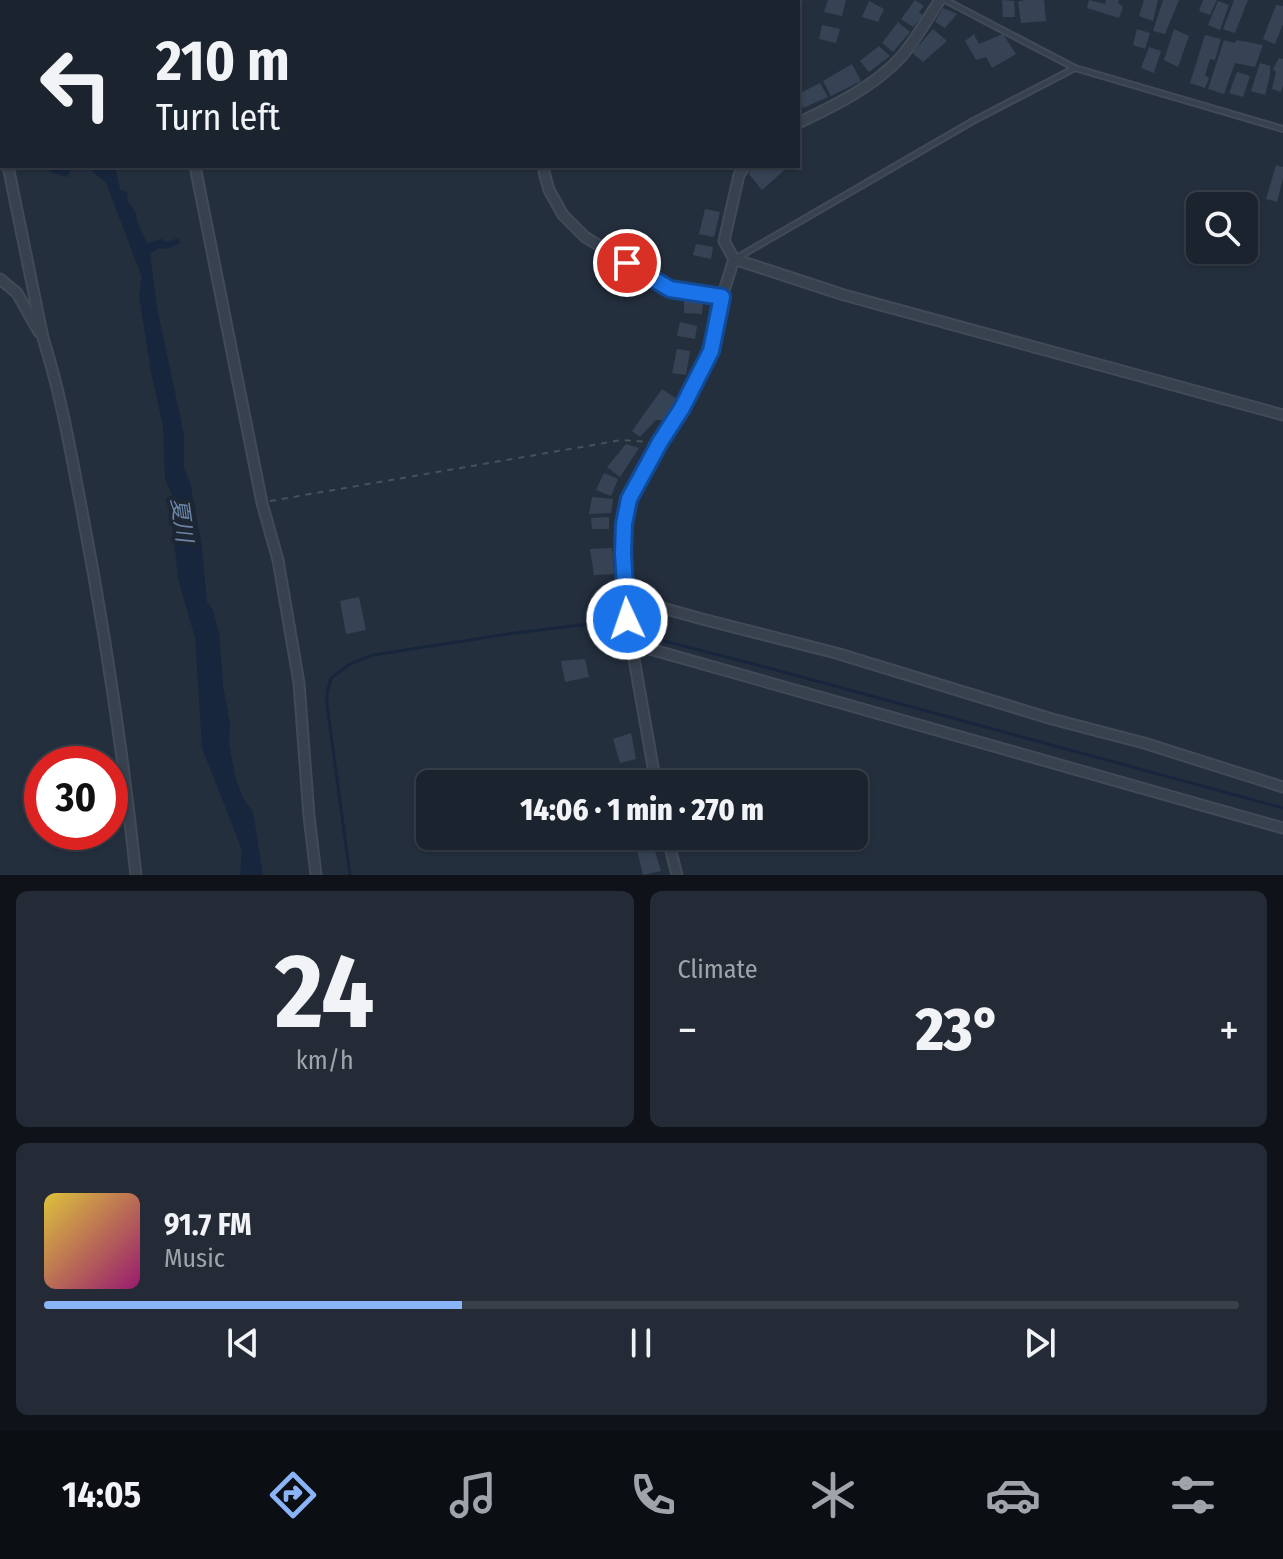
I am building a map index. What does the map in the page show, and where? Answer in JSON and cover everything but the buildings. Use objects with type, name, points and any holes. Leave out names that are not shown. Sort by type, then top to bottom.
[{"type":"street","points":[[800,122],[881,76],[902,56],[942,0]]},
{"type":"street","points":[[8,168],[101,608],[136,875]]},
{"type":"street","points":[[195,168],[262,503],[278,560],[299,683],[316,875]]},
{"type":"street","points":[[545,168],[549,190],[563,215],[585,237],[670,289],[722,297]]},
{"type":"street","points":[[744,168],[739,175],[724,241],[734,259],[844,295],[1283,415]]},
{"type":"street","points":[[654,770],[628,625],[624,524],[629,499],[711,351],[722,297],[734,259]]},
{"type":"street","points":[[0,279],[17,293],[43,338]]},
{"type":"street","points":[[627,598],[836,653],[1283,787]]},
{"type":"street","points":[[631,642],[1283,828]]},
{"type":"street","points":[[671,850],[677,875]]},
{"type":"lane","points":[[942,0],[1075,68],[1283,129]]},
{"type":"lane","points":[[734,259],[973,121],[1075,68]]},
{"type":"path","points":[[262,503],[622,440],[660,442]]},
{"type":"water","name":"夏川","points":[[47,168],[115,168],[120,189],[127,192],[147,243],[179,238],[180,243],[167,249],[159,248],[150,254],[157,307],[184,435],[184,468],[190,482],[201,540],[207,602],[213,610],[219,633],[230,724],[229,744],[235,776],[243,798],[253,812],[263,875],[240,875],[242,850],[202,748],[195,638],[178,578],[171,513],[175,501],[165,479],[163,426],[139,295],[142,277],[106,183],[91,170],[71,170],[66,177],[50,172]]},
{"type":"waterway","points":[[350,875],[327,705],[331,678],[350,664],[373,655],[590,624],[765,667],[1283,808]]},
{"type":"route","points":[[627,263],[670,289],[722,297],[711,351],[629,499],[623,553],[627,619]]}]
